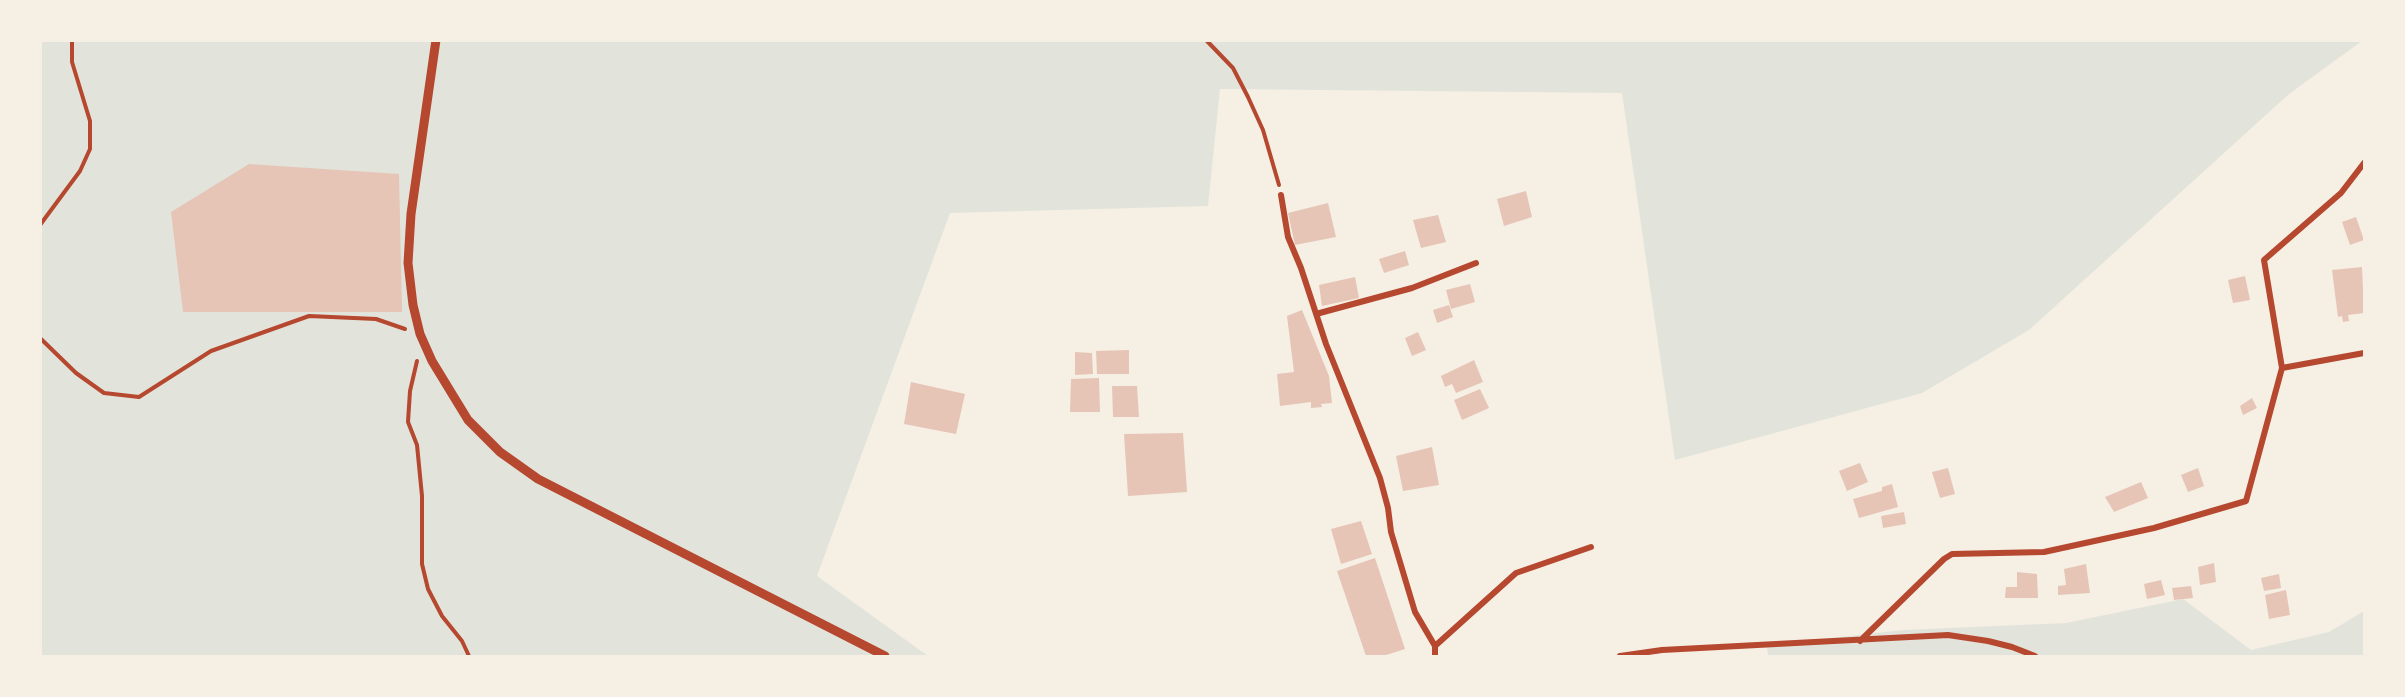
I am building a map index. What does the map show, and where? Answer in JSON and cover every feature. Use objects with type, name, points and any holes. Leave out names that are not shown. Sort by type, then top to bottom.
[{"type":"street","points":[[436,40],[408,238],[410,287],[420,334],[432,361],[468,420],[483,437],[538,479],[885,657]]},
{"type":"street","points":[[1860,641],[1944,558],[1952,554],[2044,552],[2154,528],[2246,501],[2282,368],[2264,260],[2341,193],[2364,163]]},
{"type":"street","points":[[1281,195],[1288,237],[1301,267],[1345,393],[1380,478],[1388,508],[1391,532],[1415,612],[1435,646],[1435,657]]},
{"type":"street","points":[[1316,315],[1412,288],[1476,263]]},
{"type":"street","points":[[2282,368],[2364,353]]},
{"type":"street","points":[[1435,646],[1516,573],[1591,548]]},
{"type":"street","points":[[1620,657],[1662,650],[1948,636],[1966,637],[2012,647],[2035,657]]},
{"type":"path","points":[[40,225],[80,171],[90,148],[90,121],[72,62],[72,40]]},
{"type":"path","points":[[1206,40],[1233,68],[1248,97],[1263,130],[1281,195]]},
{"type":"path","points":[[40,338],[76,373],[104,393],[139,396],[211,351],[309,316],[376,319],[420,334]]},
{"type":"path","points":[[417,359],[410,391],[408,422],[417,445],[422,496],[422,564],[432,598],[442,616],[462,641],[469,657]]},
{"type":"shaded area","points":[[40,41],[2362,41],[2289,94],[2029,330],[1922,393],[1675,460],[1622,93],[1220,89],[1208,206],[950,213],[817,576],[928,656],[41,656]]},
{"type":"shaded area","points":[[2183,599],[2251,650],[2329,632],[2364,611],[2364,656],[1768,656],[1767,645],[1903,630],[2066,623]]},
{"type":"building","points":[[249,164],[399,174],[402,312],[183,312],[171,212]]},
{"type":"building","points":[[1526,191],[1532,217],[1504,226],[1497,199]]},
{"type":"building","points":[[1328,203],[1336,237],[1295,245],[1288,213]]},
{"type":"building","points":[[1438,215],[1446,242],[1421,248],[1413,220]]},
{"type":"building","points":[[2356,217],[2364,240],[2350,245],[2342,222]]},
{"type":"building","points":[[1405,251],[1409,265],[1384,273],[1379,259]]},
{"type":"building","points":[[2362,267],[2364,313],[2348,315],[2349,321],[2343,322],[2342,316],[2338,317],[2332,270]]},
{"type":"building","points":[[2245,276],[2250,300],[2233,303],[2228,280]]},
{"type":"building","points":[[1355,277],[1359,298],[1322,306],[1319,285]]},
{"type":"building","points":[[1470,284],[1475,302],[1451,309],[1446,290]]},
{"type":"building","points":[[1449,305],[1453,317],[1437,323],[1433,310]]},
{"type":"building","points":[[1302,310],[1329,376],[1332,403],[1321,404],[1322,407],[1311,408],[1311,402],[1280,406],[1277,374],[1294,372],[1287,316]]},
{"type":"building","points":[[1418,332],[1426,350],[1412,356],[1405,338]]},
{"type":"building","points":[[1129,350],[1129,374],[1097,374],[1096,351]]},
{"type":"building","points":[[1075,352],[1092,353],[1093,374],[1075,375]]},
{"type":"building","points":[[1474,360],[1483,382],[1456,393],[1452,384],[1445,387],[1441,376]]},
{"type":"building","points":[[1099,378],[1100,412],[1070,412],[1071,379]]},
{"type":"building","points":[[911,382],[965,394],[956,434],[904,424]]},
{"type":"building","points":[[1112,386],[1137,386],[1139,417],[1113,417]]},
{"type":"building","points":[[1480,389],[1489,408],[1462,420],[1454,400]]},
{"type":"building","points":[[2252,398],[2257,408],[2243,415],[2240,406]]},
{"type":"building","points":[[1183,433],[1187,492],[1128,496],[1124,434]]},
{"type":"building","points":[[1432,447],[1439,485],[1403,491],[1396,456]]},
{"type":"building","points":[[1860,463],[1868,482],[1847,491],[1839,471]]},
{"type":"building","points":[[1948,468],[1955,494],[1940,498],[1932,472]]},
{"type":"building","points":[[2198,468],[2204,486],[2188,492],[2181,475]]},
{"type":"building","points":[[2141,482],[2148,498],[2114,512],[2105,497]]},
{"type":"building","points":[[1892,484],[1898,507],[1859,518],[1853,499],[1882,491],[1882,487]]},
{"type":"building","points":[[1904,512],[1906,524],[1883,528],[1881,516]]},
{"type":"building","points":[[1361,521],[1372,554],[1341,564],[1331,529]]},
{"type":"building","points":[[1375,558],[1405,649],[1383,656],[1366,656],[1337,571]]},
{"type":"building","points":[[2214,563],[2216,582],[2200,585],[2198,567]]},
{"type":"building","points":[[2086,564],[2090,593],[2058,595],[2058,586],[2066,585],[2064,569]]},
{"type":"building","points":[[2017,572],[2037,574],[2038,598],[2005,598],[2006,587],[2017,587]]},
{"type":"building","points":[[2279,574],[2281,588],[2264,591],[2261,578]]},
{"type":"building","points":[[2161,580],[2165,595],[2147,599],[2144,584]]},
{"type":"building","points":[[2191,586],[2193,598],[2174,600],[2172,588]]},
{"type":"building","points":[[2286,590],[2290,615],[2269,619],[2265,595]]}]
